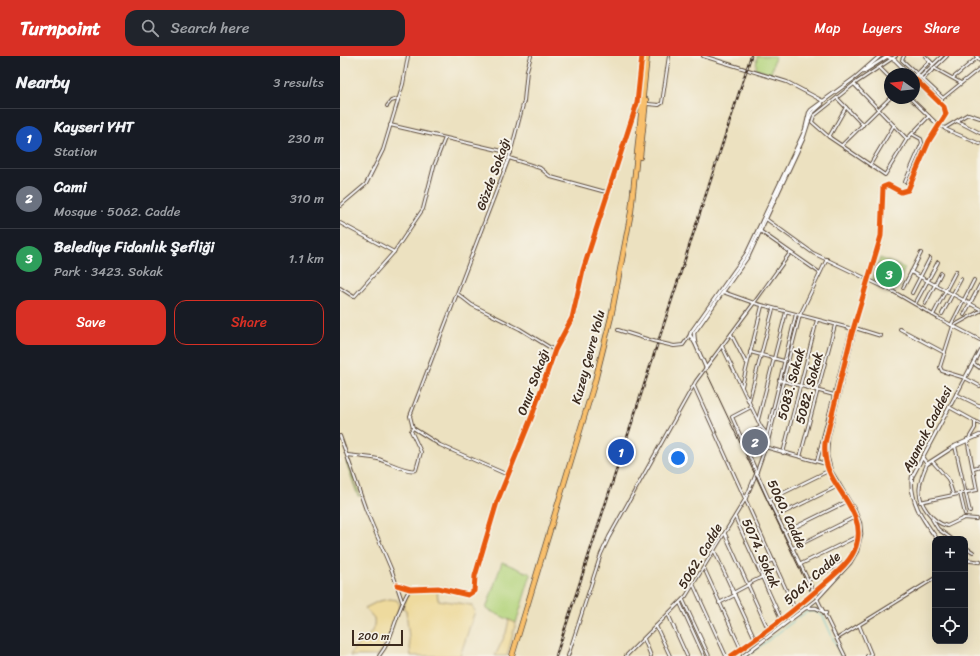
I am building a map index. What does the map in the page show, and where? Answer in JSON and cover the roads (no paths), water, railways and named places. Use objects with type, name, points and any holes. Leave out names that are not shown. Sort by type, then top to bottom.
[{"type":"highway","name":"Kuzey Çevre Yolu","points":[[514,656],[593,388],[611,317],[631,212],[648,56]]},
{"type":"street","points":[[340,206],[369,179],[384,148],[403,84],[408,56]]},
{"type":"street","name":"Gözde Sokağı","points":[[347,455],[372,458],[393,464],[409,471],[416,470],[421,452],[411,431],[413,428],[410,416],[510,158],[524,101],[527,70],[531,56]]},
{"type":"street","name":"Onur Sokağı","points":[[396,585],[410,588],[433,588],[468,595],[472,593],[475,576],[489,528],[508,475],[532,416],[555,350],[572,318],[583,270],[637,103],[642,56]]},
{"type":"street","points":[[648,104],[660,105],[662,103],[669,56]]},
{"type":"street","points":[[703,56],[787,82],[824,102]]},
{"type":"street","points":[[618,330],[674,346],[683,345],[694,326],[747,253],[804,130],[809,113],[856,77],[880,56]]},
{"type":"street","points":[[856,77],[887,56],[894,58],[903,68]]},
{"type":"street","points":[[904,56],[902,60],[911,68]]},
{"type":"street","points":[[925,56],[933,64]]},
{"type":"street","points":[[942,56],[921,76],[943,98],[980,68]]},
{"type":"street","points":[[923,78],[947,56]]},
{"type":"street","points":[[953,78],[977,57],[980,60]]},
{"type":"street","points":[[894,58],[854,84],[814,116],[812,122],[829,137],[885,175],[907,139],[929,116]]},
{"type":"street","points":[[920,71],[930,61]]},
{"type":"street","points":[[880,68],[884,72]]},
{"type":"street","points":[[934,68],[962,83]]},
{"type":"street","points":[[854,84],[907,139]]},
{"type":"street","points":[[817,462],[869,280],[880,236],[883,187],[887,185],[900,192],[907,191],[929,141],[945,116],[945,110],[920,85]]},
{"type":"street","points":[[837,98],[863,125]]},
{"type":"street","points":[[387,106],[392,101],[398,99]]},
{"type":"street","points":[[695,343],[694,333],[746,259],[806,132],[812,112],[824,102]]},
{"type":"street","points":[[842,145],[884,104]]},
{"type":"street","points":[[916,104],[936,123]]},
{"type":"street","points":[[829,137],[846,107]]},
{"type":"street","points":[[945,129],[966,114],[972,114],[980,118]]},
{"type":"street","points":[[957,121],[980,133]]},
{"type":"street","points":[[390,125],[511,153]]},
{"type":"street","points":[[870,165],[894,125]]},
{"type":"street","points":[[939,126],[980,144]]},
{"type":"street","points":[[905,182],[922,143],[921,139],[912,134]]},
{"type":"street","points":[[340,288],[354,297],[394,252],[423,209],[434,166],[445,138]]},
{"type":"street","points":[[510,158],[540,168],[552,177],[602,192],[608,192]]},
{"type":"street","points":[[766,219],[827,260],[915,304],[980,340]]},
{"type":"street","points":[[340,223],[394,252]]},
{"type":"street","points":[[760,231],[790,253],[820,272]]},
{"type":"street","points":[[568,656],[603,549],[694,386],[790,253]]},
{"type":"street","points":[[903,288],[921,253]]},
{"type":"street","points":[[912,293],[930,258]]},
{"type":"street","points":[[765,447],[769,437],[800,315],[827,260]]},
{"type":"street","points":[[915,304],[938,262]]},
{"type":"street","points":[[933,315],[956,271]]},
{"type":"street","points":[[911,272],[979,309]]},
{"type":"street","points":[[925,304],[941,273]]},
{"type":"street","points":[[942,314],[961,279]]},
{"type":"street","points":[[974,280],[952,325],[941,370],[965,378],[980,386]]},
{"type":"street","points":[[964,315],[980,285]]},
{"type":"street","points":[[722,292],[762,306],[881,336]]},
{"type":"street","points":[[458,294],[472,305],[520,329],[555,350]]},
{"type":"street","points":[[952,325],[979,309],[980,305]]},
{"type":"street","points":[[741,387],[762,306]]},
{"type":"street","points":[[749,402],[773,308]]},
{"type":"street","points":[[758,420],[786,312]]},
{"type":"street","points":[[765,447],[766,434],[796,314]]},
{"type":"street","name":"5083. Sokak","points":[[783,453],[817,320]]},
{"type":"street","name":"5082. Sokak","points":[[800,457],[835,324]]},
{"type":"street","points":[[854,329],[854,334]]},
{"type":"street","points":[[900,329],[945,353]]},
{"type":"street","points":[[731,334],[747,363]]},
{"type":"street","name":"5061. Cadde","points":[[731,656],[755,640],[815,592],[848,561],[855,550],[858,536],[855,517],[828,471],[826,464],[825,439],[835,395],[854,334]]},
{"type":"street","name":"5061. Cadde","points":[[743,656],[818,598],[852,561],[860,543],[861,528],[859,520],[833,477],[827,452],[834,416],[854,334]]},
{"type":"street","points":[[690,335],[706,368]]},
{"type":"street","points":[[722,346],[761,427],[769,437]]},
{"type":"street","name":"Ayancık Caddesi","points":[[935,536],[915,504],[912,492],[912,477],[980,350]]},
{"type":"street","points":[[750,352],[788,362]]},
{"type":"street","points":[[973,364],[980,368]]},
{"type":"street","points":[[779,380],[835,395]]},
{"type":"street","points":[[694,386],[795,609]]},
{"type":"street","points":[[956,394],[980,406]]},
{"type":"street","name":"5060. Cadde","points":[[752,407],[732,417],[769,500],[808,580],[826,613],[845,656]]},
{"type":"street","points":[[949,407],[980,424]]},
{"type":"street","points":[[920,502],[977,490],[968,439],[975,429],[975,421]]},
{"type":"street","points":[[741,437],[761,427]]},
{"type":"street","points":[[413,428],[440,444],[508,475]]},
{"type":"street","name":"Ayancık Caddesi","points":[[927,464],[955,446],[980,435]]},
{"type":"street","points":[[340,436],[402,601]]},
{"type":"street","points":[[955,446],[970,512]]},
{"type":"street","points":[[765,447],[826,464]]},
{"type":"street","name":"5062. Cadde","points":[[626,656],[683,600],[694,586],[746,498],[765,447]]},
{"type":"street","points":[[922,457],[927,464],[920,481],[920,502],[932,517],[938,529],[948,536]]},
{"type":"street","points":[[932,461],[948,479],[953,494]]},
{"type":"street","points":[[974,468],[980,466]]},
{"type":"street","points":[[769,500],[828,471]]},
{"type":"street","points":[[777,516],[836,487]]},
{"type":"street","points":[[960,493],[965,514]]},
{"type":"street","points":[[785,532],[846,502]]},
{"type":"street","name":"5074. Sokak","points":[[735,516],[781,619]]},
{"type":"street","points":[[793,548],[855,517]]},
{"type":"street","points":[[932,517],[947,526],[962,519],[976,519]]},
{"type":"street","points":[[724,533],[768,629]]},
{"type":"street","points":[[801,564],[858,536]]},
{"type":"street","points":[[714,550],[755,640]]},
{"type":"street","points":[[968,550],[973,552]]},
{"type":"street","points":[[758,567],[772,560]]},
{"type":"street","points":[[968,560],[980,562]]},
{"type":"street","points":[[808,580],[848,561]]},
{"type":"street","points":[[704,568],[741,649]]},
{"type":"street","points":[[720,603],[762,577]]},
{"type":"street","points":[[838,638],[932,580]]},
{"type":"street","points":[[694,586],[726,656]]},
{"type":"street","points":[[379,656],[392,634],[402,601],[410,588]]},
{"type":"street","points":[[683,600],[708,656]]},
{"type":"street","points":[[680,603],[704,656]]},
{"type":"street","points":[[806,608],[816,608],[826,613]]},
{"type":"street","points":[[668,614],[687,656]]},
{"type":"street","points":[[859,625],[871,654],[867,656]]},
{"type":"street","points":[[656,626],[670,656]]},
{"type":"street","points":[[644,639],[652,656]]},
{"type":"street","points":[[630,652],[632,656]]},
{"type":"waterway","points":[[747,656],[806,612],[814,611],[823,616],[841,656]]},
{"type":"tram line","points":[[706,371],[811,593],[806,603],[736,656]]},
{"type":"railway","points":[[556,656],[751,56]]},
{"type":"place","name":"Belediye Fidanlık Şefliği","points":[[889,274]]},
{"type":"place","name":"Cami","points":[[755,442]]},
{"type":"place","name":"Kayseri YHT","points":[[621,452]]}]
